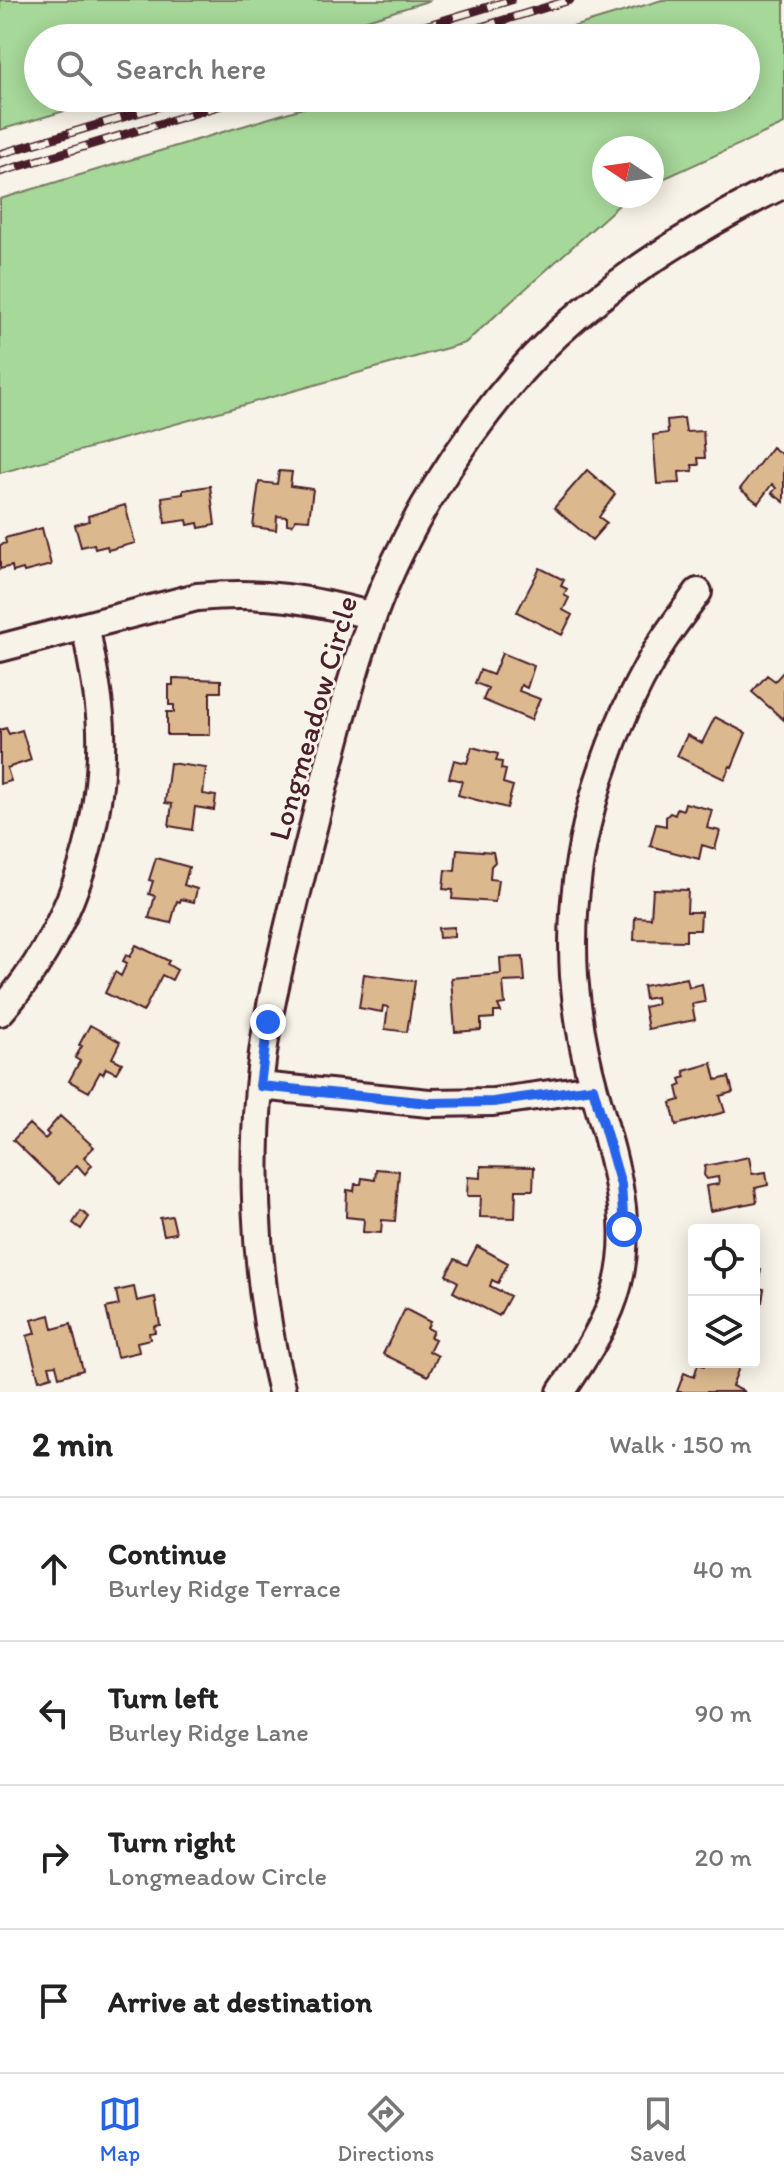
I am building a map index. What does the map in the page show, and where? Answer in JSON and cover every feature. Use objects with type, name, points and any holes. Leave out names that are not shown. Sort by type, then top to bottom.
[{"type":"street","name":"Longmeadow Circle","points":[[278,1391],[259,1250],[256,1164],[260,1086],[268,1022],[291,915],[348,694],[373,616],[420,516],[447,470],[522,371],[558,334],[613,288],[661,254],[738,207],[784,184]]},
{"type":"street","points":[[561,1392],[591,1348],[611,1306],[620,1271],[624,1229],[621,1185],[582,1041],[574,976],[574,910],[585,832],[603,766],[625,710],[657,650],[698,592]]},
{"type":"street","points":[[0,648],[197,597],[227,594],[294,597],[373,616]]},
{"type":"street","points":[[0,1012],[50,941],[74,893],[90,843],[98,790],[101,729],[86,627]]},
{"type":"street","points":[[260,1086],[429,1103],[493,1102],[593,1088]]},
{"type":"green space","points":[[0,0],[431,0],[354,24],[24,24],[24,112],[61,112],[0,130]]},
{"type":"green space","points":[[662,0],[784,0],[784,124],[664,179],[664,136],[592,136],[592,208],[616,208],[465,343],[0,473],[0,199],[289,112],[760,112],[760,24],[582,24]]},
{"type":"building","points":[[684,418],[686,432],[703,431],[705,458],[698,458],[699,465],[692,465],[693,471],[679,472],[680,483],[657,484],[653,435],[668,433],[667,420]]},
{"type":"building","points":[[772,447],[784,456],[784,502],[772,493],[776,488],[772,484],[758,503],[740,489]]},
{"type":"building","points":[[587,470],[615,494],[599,517],[607,523],[592,540],[554,508]]},
{"type":"building","points":[[279,471],[292,472],[290,486],[313,489],[309,520],[296,519],[292,525],[287,524],[287,517],[277,516],[276,530],[253,527],[259,482],[277,484]]},
{"type":"building","points":[[210,486],[215,525],[199,528],[198,523],[188,525],[187,520],[165,523],[162,497]]},
{"type":"building","points":[[125,505],[135,543],[108,550],[107,546],[95,549],[94,544],[81,547],[75,525],[89,521],[88,516]]},
{"type":"building","points":[[42,528],[51,565],[24,572],[23,569],[13,572],[12,566],[0,569],[0,545],[6,543],[5,538]]},
{"type":"building","points":[[540,568],[564,580],[561,586],[567,589],[564,595],[569,598],[563,610],[572,615],[562,635],[517,612]]},
{"type":"building","points":[[502,653],[534,666],[527,688],[521,685],[519,691],[540,699],[531,720],[483,700],[488,688],[475,683],[480,670],[493,675]]},
{"type":"building","points":[[784,671],[784,720],[752,692],[767,675],[775,681]]},
{"type":"building","points":[[173,678],[221,680],[221,692],[210,692],[210,735],[167,735],[167,712],[174,712],[174,705],[169,705],[169,685],[173,685]]},
{"type":"building","points":[[715,717],[746,733],[724,779],[677,756],[687,735],[702,743]]},
{"type":"building","points":[[6,728],[9,734],[22,730],[31,760],[7,768],[11,781],[0,784],[0,730]]},
{"type":"building","points":[[472,747],[498,754],[496,761],[502,762],[501,769],[506,770],[503,783],[513,786],[507,808],[458,795],[462,781],[449,778],[454,760],[467,763]]},
{"type":"building","points":[[170,763],[206,768],[203,794],[216,796],[214,810],[195,807],[192,830],[169,826],[172,804],[165,803]]},
{"type":"building","points":[[685,803],[712,810],[707,828],[720,831],[715,849],[702,845],[699,859],[650,846],[656,824],[666,826],[666,817],[670,813],[675,815],[677,808],[683,810]]},
{"type":"building","points":[[457,849],[493,852],[495,862],[491,866],[490,879],[498,880],[495,902],[452,899],[453,890],[443,889],[445,870],[455,871]]},
{"type":"building","points":[[156,858],[189,867],[184,885],[197,889],[194,902],[177,901],[171,923],[149,918],[155,896],[149,894],[153,881],[149,880]]},
{"type":"building","points":[[653,889],[688,890],[687,912],[701,912],[700,930],[686,930],[686,941],[634,940],[635,917],[651,918]]},
{"type":"building","points":[[454,927],[454,937],[439,938],[438,928]]},
{"type":"building","points":[[136,945],[169,961],[167,964],[177,970],[172,980],[162,975],[143,1012],[105,993],[115,972],[121,976],[127,963],[123,961],[126,955],[130,957]]},
{"type":"building","points":[[523,957],[525,981],[503,982],[505,1004],[498,1005],[501,1012],[494,1012],[494,1018],[481,1019],[481,1030],[455,1032],[451,978],[501,974],[500,958]]},
{"type":"building","points":[[364,974],[415,981],[407,1032],[385,1029],[388,1007],[383,1006],[382,1012],[359,1008]]},
{"type":"building","points":[[687,978],[689,987],[702,984],[705,1002],[692,1004],[695,1020],[648,1029],[644,1007],[657,1004],[656,997],[645,999],[643,986]]},
{"type":"building","points":[[90,1025],[120,1042],[112,1058],[122,1063],[116,1073],[106,1068],[103,1074],[100,1072],[89,1092],[69,1081],[80,1061],[75,1058],[82,1046],[79,1045]]},
{"type":"building","points":[[712,1063],[716,1080],[729,1077],[733,1092],[720,1096],[725,1112],[676,1125],[671,1103],[680,1100],[677,1087],[682,1085],[680,1079],[686,1077],[684,1071]]},
{"type":"building","points":[[60,1116],[94,1147],[84,1157],[92,1165],[85,1174],[77,1165],[59,1184],[13,1140],[29,1124],[45,1139],[49,1135],[46,1132]]},
{"type":"building","points":[[749,1157],[752,1174],[766,1172],[768,1185],[755,1188],[757,1202],[710,1211],[706,1186],[719,1184],[718,1177],[707,1179],[705,1166]]},
{"type":"building","points":[[481,1166],[534,1167],[533,1190],[516,1190],[515,1218],[480,1217],[481,1196],[467,1196],[468,1177],[481,1178]]},
{"type":"building","points":[[376,1169],[399,1171],[395,1221],[382,1220],[381,1233],[363,1232],[364,1219],[346,1217],[347,1190],[354,1191],[355,1184],[361,1184],[362,1178],[375,1180]]},
{"type":"building","points":[[81,1211],[89,1217],[81,1229],[73,1223]]},
{"type":"building","points":[[172,1216],[176,1233],[164,1235],[160,1218]]},
{"type":"building","points":[[477,1246],[508,1263],[498,1283],[492,1280],[490,1286],[510,1296],[499,1316],[453,1292],[458,1282],[446,1275],[455,1259],[467,1265]]},
{"type":"building","points":[[134,1287],[137,1301],[155,1297],[160,1325],[154,1326],[155,1332],[149,1333],[150,1339],[137,1342],[139,1352],[117,1357],[106,1308],[119,1305],[116,1291]]},
{"type":"building","points":[[405,1309],[430,1322],[427,1328],[433,1331],[430,1337],[435,1339],[429,1351],[438,1356],[428,1376],[383,1354]]},
{"type":"building","points":[[50,1315],[53,1329],[71,1324],[83,1370],[59,1377],[56,1365],[49,1366],[52,1376],[39,1380],[27,1336],[36,1333],[32,1320]]},
{"type":"building","points":[[697,1368],[739,1368],[732,1386],[745,1392],[677,1392],[684,1373],[694,1377]]},
{"type":"railway","points":[[431,24],[511,0]]},
{"type":"railway","points":[[491,24],[570,0]]},
{"type":"railway","points":[[0,154],[140,112]]},
{"type":"railway","points":[[0,172],[199,112]]},
{"type":"route","points":[[268,1022],[260,1086],[429,1103],[493,1102],[593,1088],[621,1185],[624,1229]]}]
